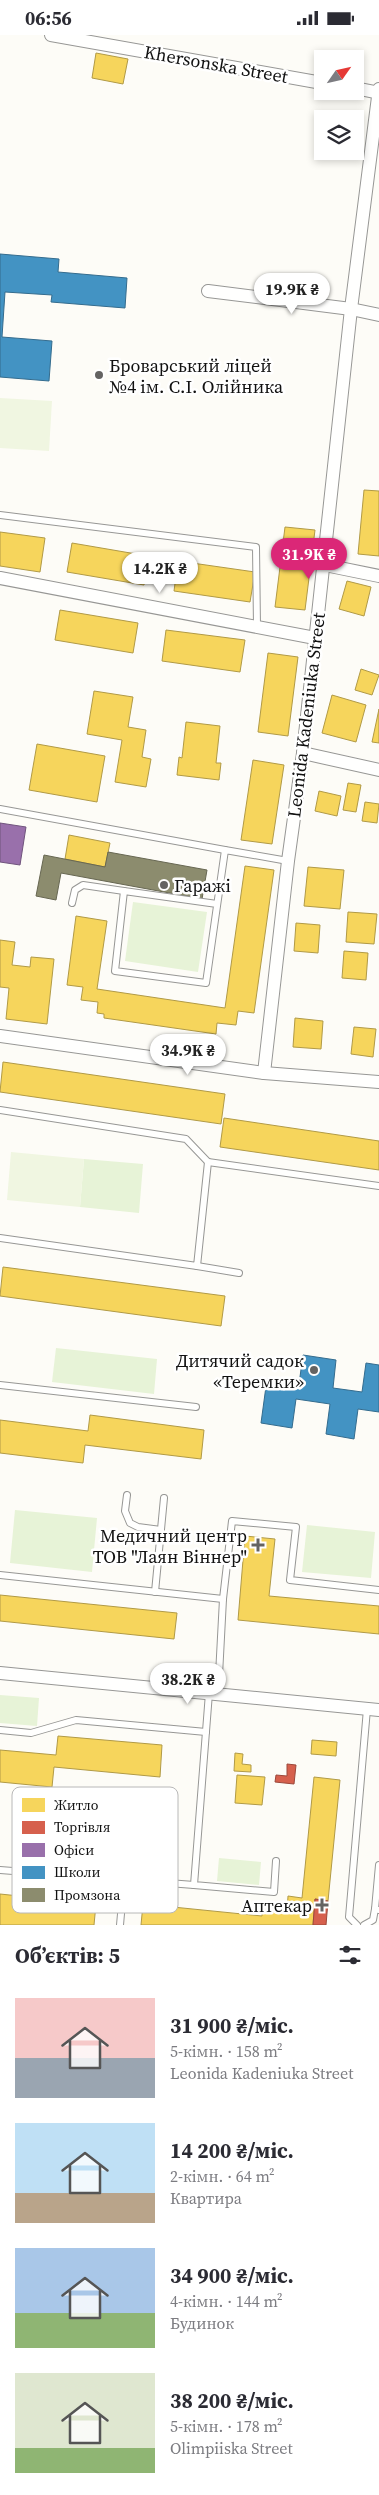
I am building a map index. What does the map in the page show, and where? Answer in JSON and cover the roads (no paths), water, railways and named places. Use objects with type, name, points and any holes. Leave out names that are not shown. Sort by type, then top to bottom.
[{"type":"street","name":"Khersonska Street","points":[[51,35],[314,82]]},
{"type":"street","points":[[364,89],[379,91]]},
{"type":"street","name":"Leonida Kadeniuka Street","points":[[264,1073],[325,565],[351,309],[379,91]]},
{"type":"street","points":[[208,291],[351,309],[379,315]]},
{"type":"street","points":[[325,565],[379,576]]},
{"type":"street","points":[[0,578],[315,638]]},
{"type":"street","points":[[303,753],[379,771]]},
{"type":"street","points":[[0,1036],[264,1073],[379,1082]]},
{"type":"street","points":[[0,1673],[373,1709]]},
{"type":"lane","points":[[0,515],[256,547],[257,627]]},
{"type":"lane","points":[[0,809],[288,861]]},
{"type":"lane","points":[[124,891],[115,971],[206,983],[225,851]]},
{"type":"lane","points":[[72,903],[75,890],[83,885],[217,905]]},
{"type":"lane","points":[[0,1110],[186,1139],[208,1162],[379,1186]]},
{"type":"lane","points":[[197,1267],[208,1162]]},
{"type":"lane","points":[[0,1238],[240,1273]]},
{"type":"lane","points":[[0,1385],[196,1407]]},
{"type":"lane","points":[[126,1495],[125,1511],[130,1523],[138,1527],[161,1530]]},
{"type":"lane","points":[[155,1592],[164,1498]]},
{"type":"lane","points":[[194,1885],[206,1732],[213,1694],[232,1521],[296,1527],[290,1580],[379,1589]]},
{"type":"lane","points":[[0,1575],[223,1599]]},
{"type":"lane","points":[[357,1925],[349,1917],[373,1709]]},
{"type":"lane","points":[[0,1730],[31,1733],[76,1720],[206,1732]]},
{"type":"lane","points":[[178,1884],[274,1892],[276,1861]]},
{"type":"lane","points":[[364,1925],[373,1921],[377,1910],[379,1865]]},
{"type":"place","name":"Броварський ліцей №4 ім. С.І. Олійника","points":[[99,375]]},
{"type":"place","name":"Гаражі","points":[[164,885]]},
{"type":"place","name":"Дитячий садок «Теремки»","points":[[314,1370]]},
{"type":"place","name":"Медичний центр ТОВ \"Лаян Віннер\"","points":[[258,1545]]},
{"type":"place","name":"Аптекар","points":[[322,1905]]}]
